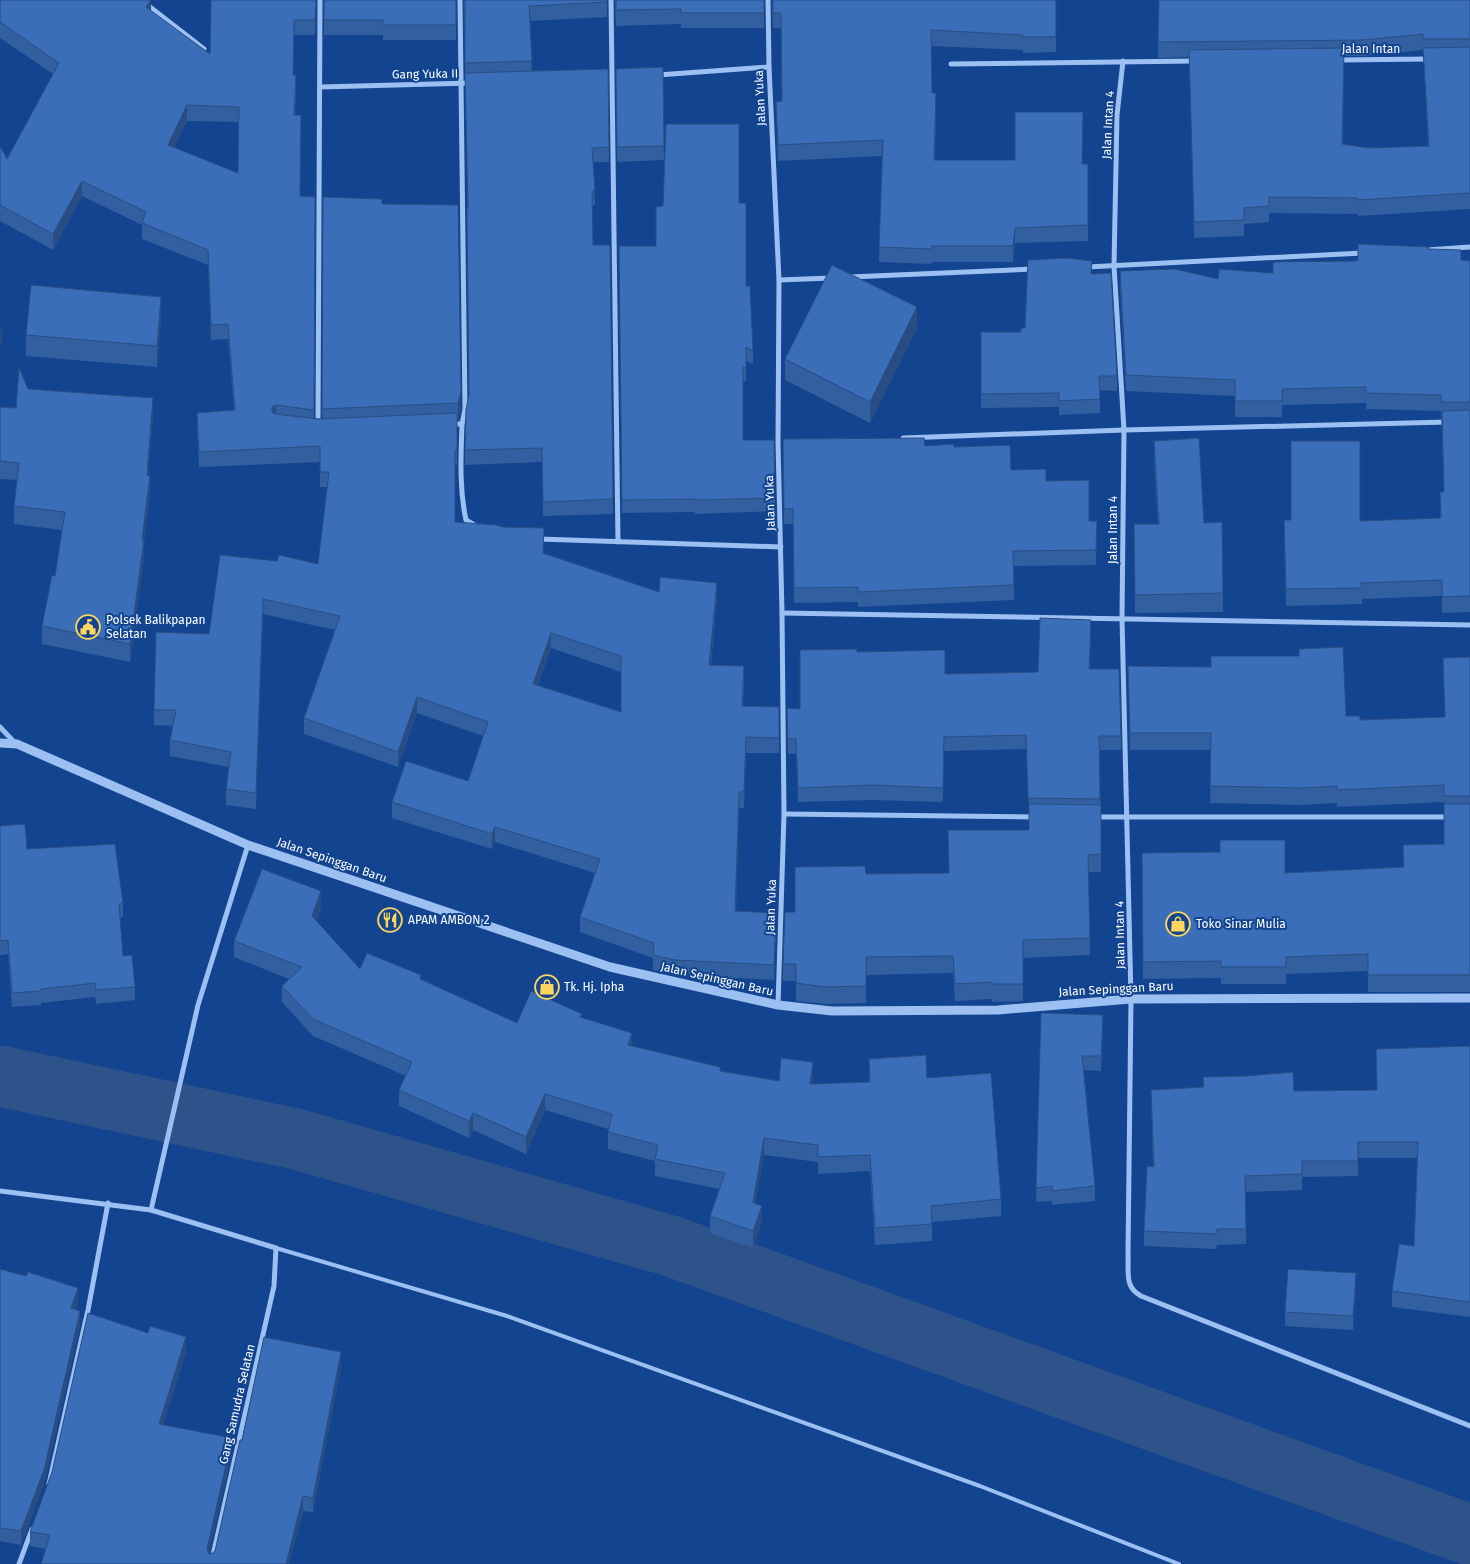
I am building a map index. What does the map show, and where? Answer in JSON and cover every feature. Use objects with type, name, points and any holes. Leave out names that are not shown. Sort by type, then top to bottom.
[{"type":"street","points":[[141,0],[204,49]]},
{"type":"street","points":[[318,430],[320,0]]},
{"type":"street","points":[[460,0],[465,399],[462,424],[461,468],[463,506],[466,520],[481,530]]},
{"type":"street","points":[[611,0],[618,542]]},
{"type":"street","name":"Jalan Yuka","points":[[768,0],[769,66],[779,280],[778,443],[784,814],[778,1005]]},
{"type":"street","name":"Jalan Intan","points":[[1331,60],[1440,59]]},
{"type":"street","name":"Jalan Intan 4","points":[[1123,61],[1117,115],[1114,266],[1124,430],[1122,618],[1131,999],[1129,1285],[1133,1291],[1470,1426]]},
{"type":"street","points":[[951,64],[1202,61]]},
{"type":"street","points":[[652,76],[769,66]]},
{"type":"street","points":[[603,79],[622,78]]},
{"type":"street","name":"Gang Yuka II","points":[[320,87],[480,83]]},
{"type":"street","points":[[1420,250],[1470,247]]},
{"type":"street","points":[[1084,267],[1371,252]]},
{"type":"street","points":[[848,277],[1045,269]]},
{"type":"street","points":[[779,280],[838,278]]},
{"type":"street","points":[[896,439],[1124,430],[1450,422]]},
{"type":"street","points":[[443,424],[462,424]]},
{"type":"street","points":[[778,443],[788,443]]},
{"type":"street","points":[[529,539],[781,547]]},
{"type":"street","points":[[782,613],[1470,625]]},
{"type":"street","points":[[0,727],[17,744]]},
{"type":"street","name":"Jalan Sepinggan Baru","points":[[0,744],[17,744],[248,845],[610,967],[778,1005],[832,1011],[998,1010],[1131,999],[1470,998]]},
{"type":"street","points":[[784,814],[1039,817]]},
{"type":"street","points":[[1088,817],[1460,817]]},
{"type":"street","points":[[150,1210],[198,1005],[248,845]]},
{"type":"street","points":[[0,1191],[108,1203],[150,1210],[276,1248]]},
{"type":"street","points":[[45,1493],[88,1310],[108,1203]]},
{"type":"street","name":"Gang Samudra Selatan","points":[[211,1564],[274,1286],[276,1248]]},
{"type":"street","points":[[19,1564],[33,1527]]},
{"type":"lane","points":[[276,1248],[507,1316],[980,1486],[1179,1564]]},
{"type":"building","points":[[0,0],[151,0],[146,7],[210,54],[211,0],[316,0],[315,20],[294,20],[293,75],[296,75],[294,115],[301,115],[300,196],[315,197],[314,410],[276,405],[272,407],[272,412],[275,414],[318,419],[457,413],[455,522],[503,527],[544,528],[543,553],[659,592],[660,577],[717,583],[709,665],[744,666],[742,706],[779,707],[779,738],[746,737],[744,792],[739,792],[735,911],[776,913],[774,965],[675,960],[653,955],[654,943],[580,917],[600,859],[495,827],[492,834],[392,802],[406,761],[468,781],[488,722],[417,697],[398,752],[304,718],[340,616],[263,599],[256,793],[226,789],[231,752],[170,740],[176,710],[154,710],[156,632],[209,634],[220,555],[277,561],[279,555],[318,564],[329,472],[320,472],[320,446],[199,452],[197,413],[235,410],[228,324],[211,325],[208,250],[142,223],[146,212],[82,181],[53,234],[0,205],[0,146],[7,159],[59,63],[0,22]],"holes":[[[187,105],[239,107],[238,173],[168,145]],[[551,633],[621,656],[621,712],[533,684]]]},
{"type":"building","points":[[324,0],[456,0],[456,25],[383,25],[383,20],[324,20]]},
{"type":"building","points":[[465,0],[607,0],[607,2],[529,6],[532,61],[465,63]]},
{"type":"building","points":[[616,0],[764,0],[764,13],[681,13],[681,9],[616,10]]},
{"type":"building","points":[[773,0],[1056,0],[1056,37],[1023,37],[1023,35],[931,30],[932,93],[936,93],[934,160],[1015,160],[1015,112],[1083,112],[1082,164],[1088,164],[1088,225],[1015,228],[1013,246],[932,246],[932,249],[879,247],[883,140],[778,145],[776,102],[782,101],[781,13],[773,13]]},
{"type":"building","points":[[1159,0],[1470,0],[1470,39],[1423,39],[1423,34],[1363,40],[1158,42]]},
{"type":"building","points":[[1470,47],[1470,193],[1358,200],[1358,198],[1269,197],[1269,206],[1244,208],[1244,220],[1194,222],[1189,50],[1344,48],[1342,144],[1369,148],[1429,146],[1423,48]]},
{"type":"building","points":[[663,67],[664,146],[617,147],[616,69]]},
{"type":"building","points":[[608,69],[609,147],[592,148],[595,190],[592,191],[593,245],[610,245],[613,499],[543,502],[542,448],[465,450],[466,410],[469,395],[465,73]]},
{"type":"building","points":[[666,124],[739,124],[739,203],[746,203],[746,286],[750,286],[753,351],[746,347],[746,367],[743,367],[743,440],[774,440],[775,498],[622,500],[619,246],[656,246],[656,207],[663,206]]},
{"type":"building","points":[[323,197],[382,199],[382,204],[458,205],[461,392],[458,403],[322,409]]},
{"type":"building","points":[[1358,244],[1461,250],[1461,260],[1470,261],[1470,402],[1441,402],[1441,395],[1366,393],[1366,387],[1282,389],[1282,401],[1235,401],[1235,380],[1126,375],[1120,271],[1175,269],[1218,279],[1219,269],[1273,273],[1273,262],[1358,261]]},
{"type":"building","points":[[1067,258],[1092,261],[1091,274],[1111,273],[1117,376],[1099,376],[1100,399],[1059,401],[1059,393],[981,394],[981,332],[1021,332],[1021,328],[1025,328],[1028,260]]},
{"type":"building","points":[[832,265],[917,307],[870,402],[785,359]]},
{"type":"building","points":[[31,285],[161,297],[157,346],[26,335]]},
{"type":"building","points":[[19,368],[28,389],[153,398],[147,475],[150,476],[142,540],[144,540],[130,644],[42,626],[52,575],[55,576],[65,512],[14,506],[19,463],[0,461],[0,407],[16,408]]},
{"type":"building","points":[[1470,410],[1470,596],[1442,597],[1442,580],[1361,583],[1362,588],[1286,589],[1284,520],[1291,520],[1291,441],[1360,441],[1360,521],[1441,518],[1440,492],[1444,492],[1442,411]]},
{"type":"building","points":[[924,438],[925,446],[954,444],[954,447],[1010,445],[1011,470],[1046,469],[1046,481],[1089,480],[1089,521],[1097,521],[1096,550],[1013,551],[1014,585],[858,592],[858,587],[794,588],[793,509],[784,509],[783,439]]},
{"type":"building","points":[[1199,438],[1204,523],[1222,522],[1223,593],[1135,595],[1134,524],[1159,524],[1154,441]]},
{"type":"building","points":[[1040,618],[1091,620],[1089,669],[1119,669],[1121,736],[1099,736],[1100,799],[1028,798],[1026,735],[944,737],[943,788],[873,785],[798,788],[796,739],[788,739],[787,708],[800,709],[800,650],[857,649],[857,652],[945,650],[945,674],[1038,672]]},
{"type":"building","points":[[1343,647],[1346,716],[1360,716],[1360,720],[1445,717],[1443,658],[1470,657],[1470,796],[1444,796],[1444,785],[1337,790],[1337,786],[1301,788],[1210,786],[1211,733],[1130,733],[1128,666],[1211,667],[1211,656],[1299,656],[1299,649]]},
{"type":"building","points":[[1029,804],[1101,805],[1101,854],[1088,855],[1090,938],[1023,940],[1023,984],[992,984],[992,982],[955,984],[953,956],[866,957],[866,986],[826,987],[796,983],[796,964],[783,964],[785,912],[795,912],[795,867],[865,866],[866,874],[949,873],[948,830],[1029,830]]},
{"type":"building","points":[[1444,804],[1470,804],[1470,975],[1368,975],[1368,954],[1286,957],[1286,967],[1221,967],[1221,961],[1143,962],[1142,853],[1220,852],[1220,840],[1285,840],[1285,873],[1404,867],[1403,845],[1444,844]]},
{"type":"building","points":[[25,824],[27,849],[115,844],[123,903],[119,904],[123,956],[132,955],[135,987],[96,990],[95,983],[12,993],[8,940],[0,941],[0,826]]},
{"type":"building","points":[[262,869],[321,891],[312,916],[360,969],[367,953],[421,975],[420,979],[517,1023],[531,991],[582,1014],[580,1017],[632,1033],[628,1045],[720,1067],[720,1071],[779,1081],[781,1058],[813,1062],[810,1084],[870,1082],[869,1059],[926,1055],[927,1078],[991,1073],[1001,1199],[931,1206],[932,1224],[875,1228],[870,1155],[818,1157],[818,1145],[764,1138],[753,1203],[762,1206],[753,1231],[710,1216],[725,1173],[655,1159],[658,1145],[608,1132],[612,1114],[545,1094],[526,1137],[473,1113],[469,1121],[399,1090],[412,1062],[313,1019],[282,986],[302,967],[234,941]]},
{"type":"building","points":[[1041,1013],[1103,1015],[1101,1056],[1082,1056],[1095,1186],[1052,1191],[1052,1186],[1036,1188]]},
{"type":"building","points":[[1470,1046],[1470,1302],[1392,1291],[1399,1244],[1414,1246],[1418,1142],[1358,1142],[1358,1161],[1302,1161],[1302,1174],[1245,1176],[1246,1229],[1217,1229],[1216,1234],[1144,1231],[1147,1166],[1154,1167],[1151,1090],[1204,1087],[1203,1077],[1293,1072],[1294,1091],[1377,1090],[1376,1049]]},
{"type":"building","points":[[0,1269],[26,1276],[28,1272],[78,1288],[71,1308],[80,1311],[44,1470],[21,1531],[0,1528]]},
{"type":"building","points":[[1288,1269],[1356,1273],[1353,1316],[1285,1312]]},
{"type":"building","points":[[88,1313],[148,1333],[150,1326],[186,1337],[159,1424],[232,1438],[207,1549],[208,1553],[211,1554],[215,1551],[240,1440],[242,1440],[264,1337],[341,1352],[313,1498],[303,1496],[286,1564],[41,1564],[50,1535],[30,1532],[52,1472]]},
{"type":"waterway","points":[[0,1076],[296,1139],[671,1246],[1470,1535]]},
{"type":"place","name":"Polsek Balikpapan Selatan","points":[[88,627]]},
{"type":"place","name":"APAM AMBON 2","points":[[390,920]]},
{"type":"place","name":"Toko Sinar Mulia","points":[[1178,924]]},
{"type":"place","name":"Tk. Hj. Ipha","points":[[547,987]]}]
